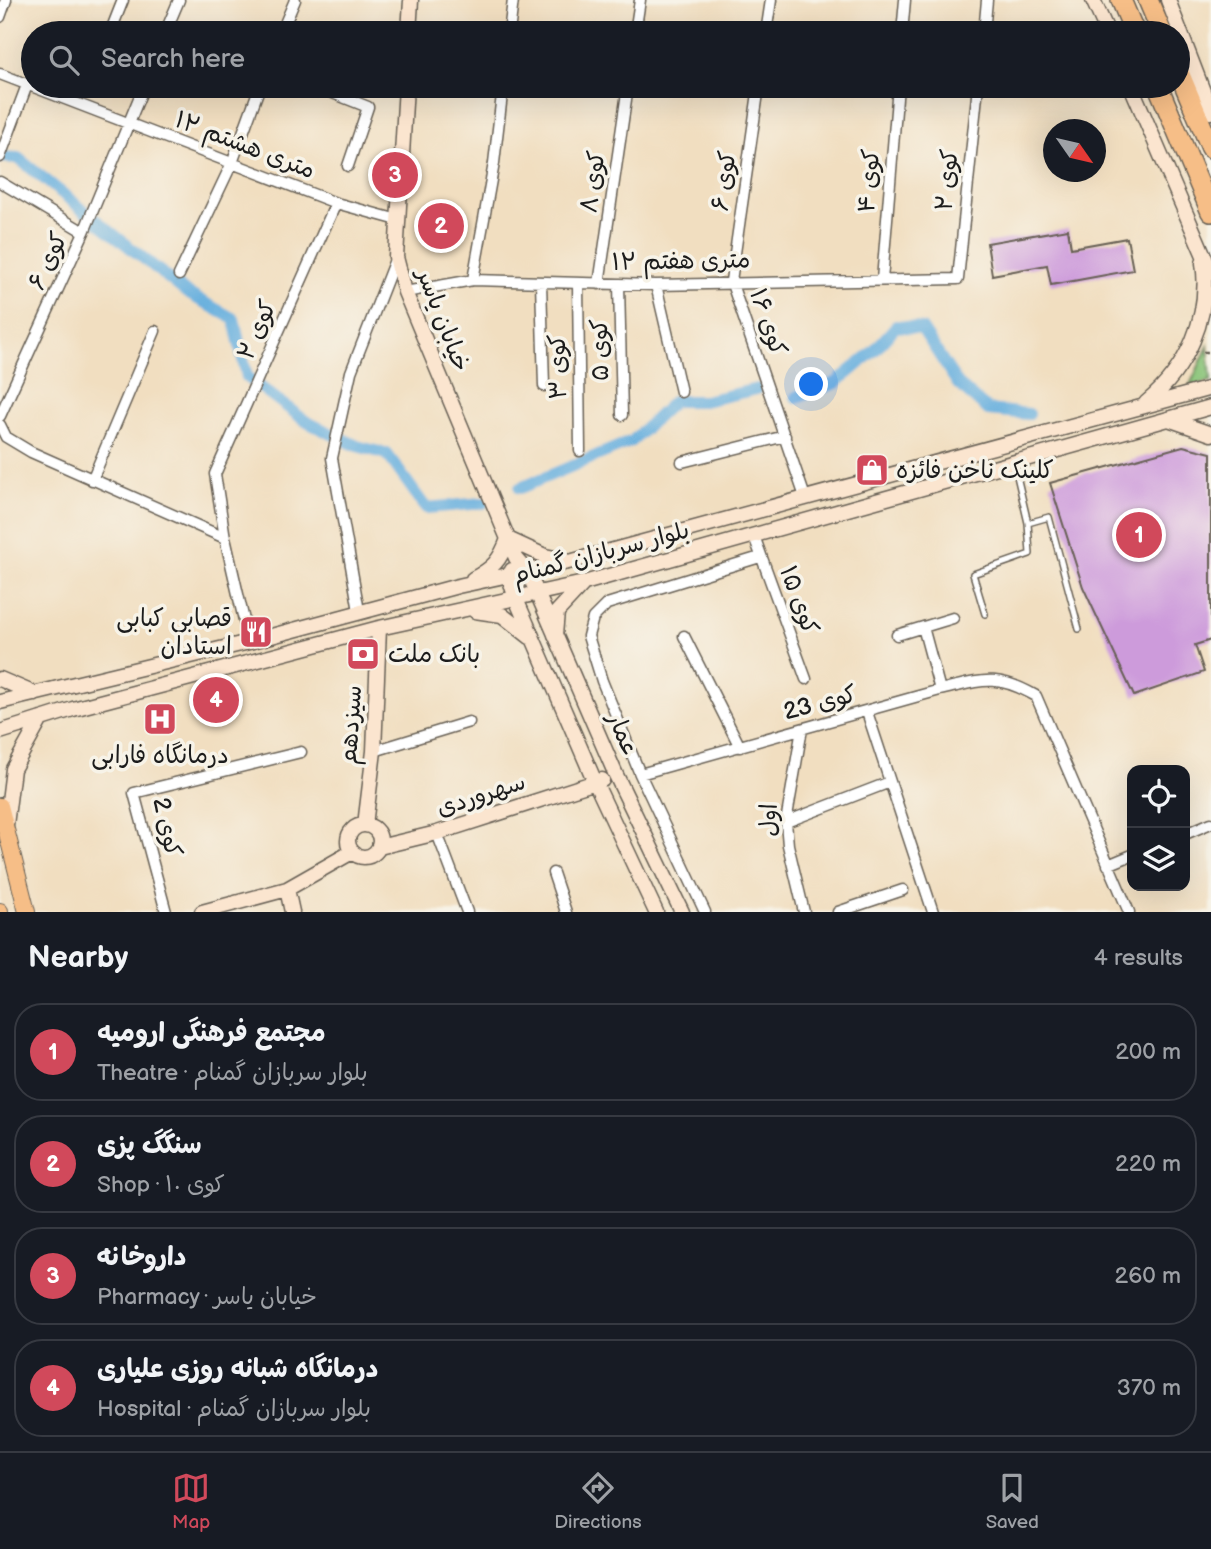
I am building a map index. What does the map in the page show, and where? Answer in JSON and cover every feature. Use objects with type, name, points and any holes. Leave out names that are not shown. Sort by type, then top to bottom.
[{"type":"highway","points":[[1121,0],[1130,21]]},
{"type":"highway","points":[[1148,0],[1157,21]]},
{"type":"highway","points":[[1163,98],[1211,212]]},
{"type":"highway","points":[[1190,98],[1211,148]]},
{"type":"main road","points":[[410,21],[411,0]]},
{"type":"main road","points":[[1093,0],[1103,21]]},
{"type":"main road","points":[[1168,0],[1178,21]]},
{"type":"main road","points":[[1190,47],[1204,77],[1211,112]]},
{"type":"main road","name":"خیابان یاسر","points":[[405,98],[396,257],[405,292],[516,558],[528,572]]},
{"type":"main road","points":[[1136,98],[1211,272]]},
{"type":"main road","points":[[1199,241],[1211,257]]},
{"type":"main road","points":[[1141,407],[1176,372],[1189,351],[1202,316],[1205,278],[1199,241]]},
{"type":"main road","name":"بلوار سربازان گمنام","points":[[0,702],[249,642],[458,586],[573,561],[1211,388]]},
{"type":"main road","name":"بلوار سربازان گمنام","points":[[0,732],[73,709],[379,628],[584,583],[1014,460],[1211,407]]},
{"type":"main road","points":[[1167,419],[1211,434]]},
{"type":"main road","points":[[458,586],[493,569],[501,558],[508,539],[545,556],[573,561]]},
{"type":"main road","points":[[509,577],[516,558]]},
{"type":"main road","name":"عمار","points":[[528,572],[616,775],[682,912]]},
{"type":"main road","name":"عمار","points":[[509,577],[516,599],[596,782],[656,912]]},
{"type":"main road","points":[[555,636],[557,612],[584,583]]},
{"type":"main road","points":[[463,609],[502,615],[518,625],[536,642]]},
{"type":"main road","name":"سیزدهم","points":[[365,825],[374,751],[379,628]]},
{"type":"main road","points":[[0,679],[35,694]]},
{"type":"main road","points":[[68,687],[65,699],[73,709]]},
{"type":"main road","points":[[27,912],[2,817],[13,769],[41,719]]},
{"type":"main road","name":"سهروردی","points":[[379,847],[437,833],[616,775]]},
{"type":"main road","points":[[202,912],[287,889],[352,852],[367,857],[379,847],[378,833],[365,825],[355,828],[349,837],[352,852]]},
{"type":"main road","points":[[287,889],[292,912]]},
{"type":"street","points":[[0,17],[6,0]]},
{"type":"street","points":[[115,21],[123,0]]},
{"type":"street","points":[[170,21],[178,0]]},
{"type":"street","points":[[286,21],[295,0]]},
{"type":"street","points":[[510,21],[513,0]]},
{"type":"street","points":[[637,21],[640,0]]},
{"type":"street","points":[[768,21],[771,0]]},
{"type":"street","points":[[903,21],[905,0]]},
{"type":"street","points":[[985,21],[987,0]]},
{"type":"street","name":"۱۲ متری هشتم","points":[[0,74],[21,83]]},
{"type":"street","points":[[0,157],[22,98]]},
{"type":"street","name":"۱۲ متری هشتم","points":[[63,98],[336,202],[398,220]]},
{"type":"street","name":"کوی ۶","points":[[0,416],[84,233],[139,98]]},
{"type":"street","points":[[179,275],[232,163],[256,98]]},
{"type":"street","points":[[346,98],[368,107],[348,166]]},
{"type":"street","points":[[473,280],[494,163],[502,98]]},
{"type":"street","name":"کوی ۸","points":[[599,284],[626,98]]},
{"type":"street","name":"کوی ۶","points":[[732,281],[757,98]]},
{"type":"street","name":"کوی ۴","points":[[882,280],[897,98]]},
{"type":"street","name":"کوی ۲","points":[[958,279],[977,98]]},
{"type":"street","points":[[0,182],[84,233]]},
{"type":"street","name":"کوی ۲","points":[[225,538],[215,474],[336,202]]},
{"type":"street","points":[[359,611],[332,458],[351,372],[396,257]]},
{"type":"street","name":"۱۲ متری هفتم","points":[[405,292],[473,280],[656,285],[732,281],[958,279]]},
{"type":"street","name":"کوی ۱۶","points":[[732,281],[805,497]]},
{"type":"street","points":[[541,282],[544,386]]},
{"type":"street","name":"کوی ۳","points":[[578,283],[580,451]]},
{"type":"street","name":"کوی ۵","points":[[619,284],[622,415]]},
{"type":"street","points":[[656,285],[681,392]]},
{"type":"street","points":[[92,480],[155,331]]},
{"type":"street","points":[[0,425],[6,437],[31,453],[225,538],[249,642]]},
{"type":"street","points":[[682,461],[785,436]]},
{"type":"street","name":"کوی ۱۵","points":[[754,536],[806,679]]},
{"type":"street","points":[[705,912],[640,774],[602,681],[588,636],[593,618],[607,604],[760,557]]},
{"type":"street","points":[[897,635],[953,618]]},
{"type":"street","points":[[923,627],[940,690]]},
{"type":"street","points":[[684,636],[740,747]]},
{"type":"street","name":"کوی 23","points":[[640,774],[940,690],[986,680],[1011,682],[1036,696],[1108,865]]},
{"type":"street","points":[[579,691],[602,681]]},
{"type":"street","points":[[867,712],[933,912]]},
{"type":"street","points":[[374,751],[468,722]]},
{"type":"street","name":"اول","points":[[802,729],[786,822],[788,845],[804,912]]},
{"type":"street","name":"کوی 2","points":[[166,912],[134,793],[301,752]]},
{"type":"street","points":[[786,822],[890,782]]},
{"type":"street","points":[[1190,832],[1211,823]]},
{"type":"street","points":[[437,833],[467,912]]},
{"type":"street","points":[[1127,857],[1108,865],[1129,912]]},
{"type":"street","points":[[553,873],[566,912]]},
{"type":"street","points":[[838,912],[903,890]]},
{"type":"lane","points":[[985,614],[973,574],[1030,554],[1028,523],[1014,460]]},
{"type":"lane","points":[[1028,523],[1049,517],[1079,629]]},
{"type":"green space","points":[[1208,346],[1211,381],[1189,387]]},
{"type":"building","points":[[1068,229],[1071,248],[1127,238],[1133,270],[1051,285],[1047,265],[992,275],[987,243]]},
{"type":"building","points":[[1183,446],[1211,453],[1211,640],[1195,645],[1204,672],[1134,696],[1083,587],[1050,483]]},
{"type":"waterway","points":[[0,157],[18,158],[187,293],[234,319],[247,377],[307,422],[357,446],[387,454],[426,508],[483,503]]},
{"type":"waterway","points":[[796,397],[836,383],[875,350],[896,326],[922,329],[958,384],[988,410],[1029,414]]},
{"type":"waterway","points":[[520,488],[632,441],[674,401],[704,401],[757,389]]},
{"type":"place","name":"داروخانه","points":[[395,175]]},
{"type":"place","name":"سنگگ پزی","points":[[441,226]]},
{"type":"place","name":"کلینک ناخن فائزه","points":[[872,470]]},
{"type":"place","name":"مجتمع فرهنگی ارومیه","points":[[1139,535]]},
{"type":"place","name":"قصابی کبابی استادان","points":[[256,632]]},
{"type":"place","name":"بانک ملت","points":[[363,654]]},
{"type":"place","name":"درمانگاه شبانه روزی علیاری","points":[[216,700]]},
{"type":"place","name":"درمانگاه فارابی","points":[[160,719]]}]
